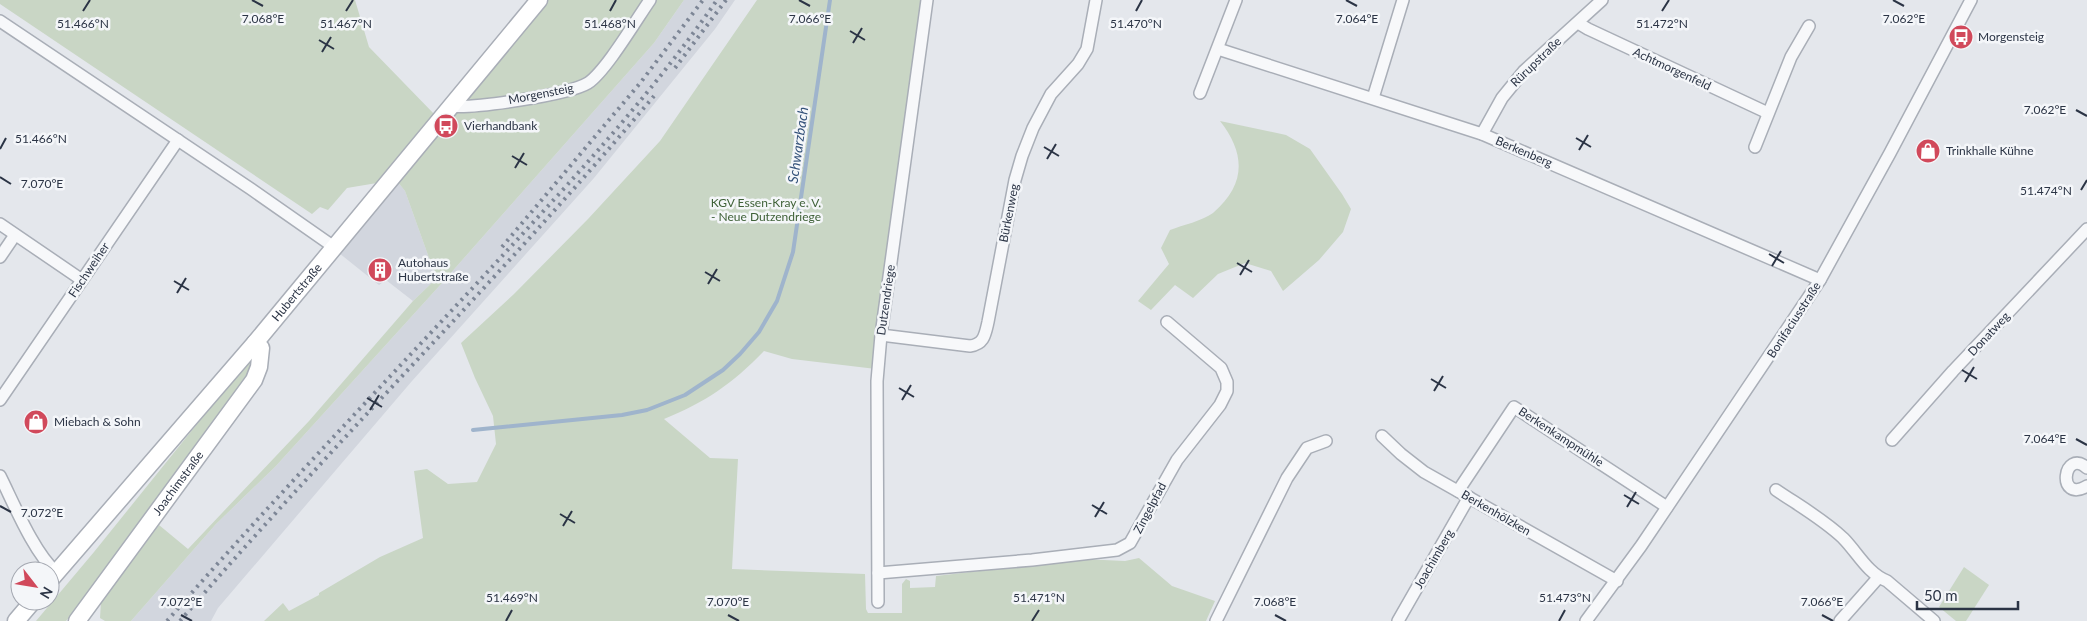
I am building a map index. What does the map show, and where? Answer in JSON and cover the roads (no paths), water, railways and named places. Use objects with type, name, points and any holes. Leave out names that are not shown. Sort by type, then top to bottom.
[{"type":"street","name":"Hubertstraße","points":[[60,568],[255,343],[539,0]]},
{"type":"street","name":"Morgensteig","points":[[450,106],[462,108],[523,99],[571,90],[588,82],[606,63],[650,0]]},
{"type":"street","name":"Dutzendriege","points":[[878,602],[877,391],[880,335],[927,0]]},
{"type":"street","name":"Bürkenweg","points":[[880,335],[970,346],[977,345],[983,341],[1015,180],[1022,156],[1033,128],[1051,94],[1078,64],[1087,49],[1096,0]]},
{"type":"street","points":[[1200,93],[1236,0]]},
{"type":"street","points":[[1373,98],[1403,0]]},
{"type":"street","name":"Rürupstraße","points":[[1482,134],[1509,88],[1524,71],[1602,0]]},
{"type":"street","name":"Bonifaciusstraße","points":[[1586,621],[1617,581],[1820,280],[1890,154],[1969,1]]},
{"type":"street","points":[[0,21],[334,247]]},
{"type":"street","name":"Achtmorgenfeld","points":[[1578,23],[1588,30],[1768,113]]},
{"type":"street","points":[[1755,147],[1791,56],[1809,26]]},
{"type":"street","name":"Berkenberg","points":[[1218,49],[1482,134],[1820,280]]},
{"type":"street","name":"Fischweiher","points":[[0,400],[178,140]]},
{"type":"street","points":[[0,224],[82,280]]},
{"type":"street","name":"Donatweg","points":[[1892,440],[1953,371],[2087,229]]},
{"type":"street","points":[[0,257],[15,235]]},
{"type":"street","name":"Zingelpfad","points":[[878,573],[921,571],[1117,550],[1130,543],[1177,460],[1220,405],[1227,391],[1227,382],[1221,368],[1167,322]]},
{"type":"street","name":"Joachimstraße","points":[[79,620],[254,380],[260,367],[261,348],[255,343]]},
{"type":"street","name":"Berkenkampmühle","points":[[1458,492],[1514,407],[1667,506]]},
{"type":"street","name":"Berkenhölzken","points":[[1382,436],[1412,463],[1458,492],[1617,581]]},
{"type":"street","points":[[1216,621],[1287,478],[1306,448],[1326,441]]},
{"type":"street","points":[[2087,468],[2080,464],[2075,464],[2068,468],[2065,476],[2067,484],[2074,489],[2082,489],[2087,486]]},
{"type":"street","points":[[0,476],[46,561]]},
{"type":"street","points":[[1776,490],[1843,538],[1878,578],[1887,582],[1934,621]]},
{"type":"street","name":"Joachimberg","points":[[1398,621],[1469,498]]},
{"type":"street","points":[[1840,621],[1878,578]]},
{"type":"street","points":[[16,621],[24,611]]},
{"type":"waterway","name":"Schwarzbach","points":[[473,430],[622,415],[647,410],[685,395],[723,370],[759,332],[777,301],[793,252],[830,0]]},
{"type":"railway","points":[[502,247],[641,82],[703,0]]},
{"type":"railway","points":[[167,621],[283,492],[573,178],[662,74],[717,0]]},
{"type":"railway","points":[[675,68],[726,0]]},
{"type":"railway","points":[[180,621],[238,554],[537,229],[654,96]]},
{"type":"place","name":"Morgensteig","points":[[1961,37]]},
{"type":"place","name":"Vierhandbank","points":[[446,126]]},
{"type":"place","name":"Trinkhalle Kühne","points":[[1928,151]]},
{"type":"place","name":"Autohaus Hubertstraße","points":[[380,270]]},
{"type":"place","name":"Miebach & Sohn","points":[[36,422]]},
{"type":"park label","name":"KGV Essen-Kray e. V. - Neue Dutzendriege","points":[[766,210]]}]
